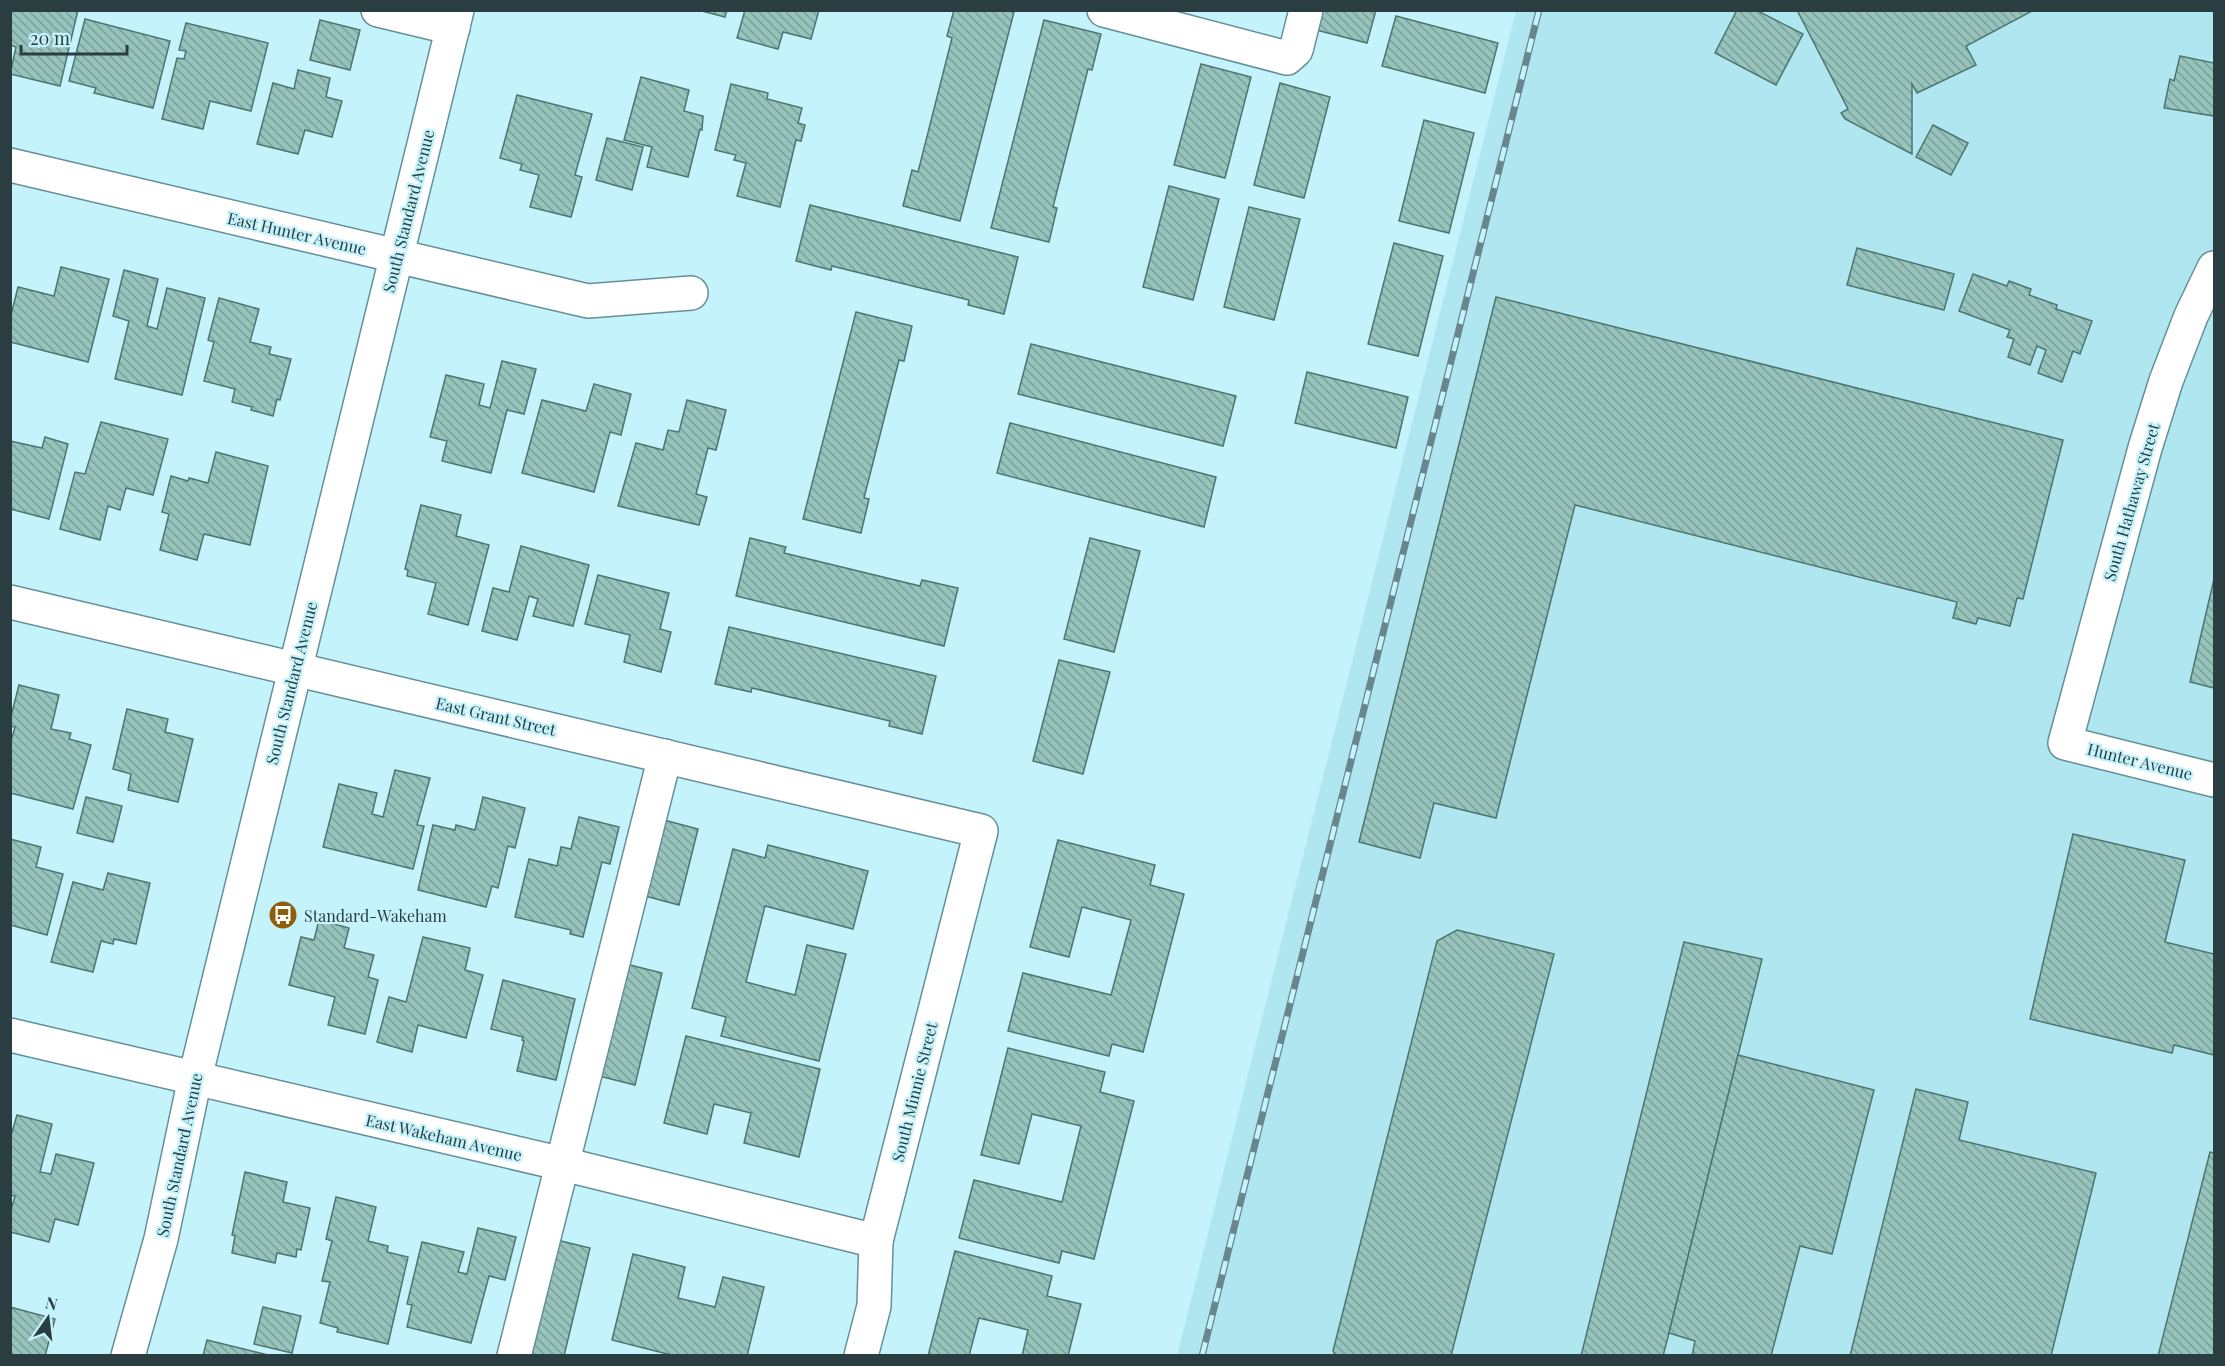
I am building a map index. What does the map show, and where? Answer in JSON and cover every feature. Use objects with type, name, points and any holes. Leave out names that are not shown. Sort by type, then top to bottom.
[{"type":"street","points":[[378,10],[455,19]]},
{"type":"street","points":[[1104,10],[1287,58],[1296,50],[1306,10]]},
{"type":"street","name":"South Standard Avenue","points":[[128,1356],[161,1239],[195,1078],[455,19]]},
{"type":"street","name":"East Hunter Avenue","points":[[10,165],[588,301],[692,293]]},
{"type":"street","name":"South Hathaway Street","points":[[2066,743],[2145,448],[2166,381],[2214,268]]},
{"type":"street","name":"East Grant Street","points":[[10,602],[981,831]]},
{"type":"street","name":"Hunter Avenue","points":[[2066,743],[2214,780]]},
{"type":"street","points":[[514,1356],[665,756]]},
{"type":"street","name":"South Minnie Street","points":[[861,1356],[874,1306],[876,1241],[981,831]]},
{"type":"street","name":"East Wakeham Avenue","points":[[10,1035],[563,1164],[876,1241]]},
{"type":"shaded area","points":[[1516,11],[2214,11],[2214,1355],[1177,1356]]},
{"type":"building","points":[[10,10],[78,10],[60,86],[10,74],[16,47],[10,45]]},
{"type":"building","points":[[698,10],[727,10],[725,17]]},
{"type":"building","points":[[745,10],[819,10],[811,39],[783,32],[778,49],[737,38]]},
{"type":"building","points":[[954,10],[1014,12],[960,221],[903,206],[912,170],[918,172],[952,38],[947,36]]},
{"type":"building","points":[[1321,10],[1376,10],[1367,43],[1316,30]]},
{"type":"building","points":[[1737,10],[1756,10],[1803,34],[1776,85],[1715,53]]},
{"type":"building","points":[[1797,10],[2034,10],[1966,46],[1976,65],[1917,93],[1912,84],[1912,154],[1845,119],[1841,113],[1848,109]]},
{"type":"building","points":[[1396,16],[1498,43],[1485,93],[1382,66]]},
{"type":"building","points":[[85,19],[170,41],[153,108],[94,93],[96,88],[69,81]]},
{"type":"building","points":[[320,20],[360,30],[350,70],[310,60]]},
{"type":"building","points":[[1044,20],[1101,34],[1092,70],[1088,69],[1053,207],[1057,208],[1049,242],[991,228]]},
{"type":"building","points":[[186,23],[268,43],[251,111],[210,101],[203,129],[162,119],[177,58],[184,59],[186,51],[179,50]]},
{"type":"building","points":[[2180,56],[2214,63],[2214,116],[2164,108],[2170,79],[2174,81]]},
{"type":"building","points":[[1201,64],[1251,77],[1225,178],[1174,165]]},
{"type":"building","points":[[298,70],[330,78],[326,97],[342,101],[332,137],[305,130],[298,154],[257,144],[273,83],[294,89]]},
{"type":"building","points":[[641,77],[689,90],[684,111],[703,116],[702,130],[700,129],[688,177],[647,167],[652,147],[624,140]]},
{"type":"building","points":[[1280,83],[1330,97],[1304,198],[1254,185]]},
{"type":"building","points":[[731,84],[768,93],[767,99],[802,108],[798,123],[805,125],[801,141],[796,140],[780,207],[737,196],[746,163],[734,160],[736,155],[715,150]]},
{"type":"building","points":[[517,95],[592,114],[575,175],[582,177],[571,217],[530,207],[539,175],[520,170],[522,164],[500,158]]},
{"type":"building","points":[[1424,120],[1474,133],[1449,233],[1399,221]]},
{"type":"building","points":[[1933,125],[1968,143],[1951,175],[1916,157]]},
{"type":"building","points":[[607,138],[643,147],[632,190],[596,180]]},
{"type":"building","points":[[1169,186],[1219,199],[1193,300],[1143,287]]},
{"type":"building","points":[[810,205],[1018,257],[1004,314],[968,305],[969,300],[832,266],[831,270],[796,261]]},
{"type":"building","points":[[1249,207],[1300,219],[1274,320],[1224,307]]},
{"type":"building","points":[[1394,243],[1443,256],[1418,356],[1368,344]]},
{"type":"building","points":[[1857,248],[1954,274],[1944,310],[1847,285]]},
{"type":"building","points":[[61,267],[109,279],[88,362],[10,342],[10,319],[18,287],[54,296]]},
{"type":"building","points":[[124,270],[158,279],[147,326],[157,329],[167,288],[205,298],[182,395],[115,379],[129,321],[113,316]]},
{"type":"building","points":[[1973,274],[2007,286],[2009,281],[2031,289],[2029,295],[2057,305],[2056,309],[2092,321],[2080,354],[2073,351],[2062,382],[2038,373],[2046,350],[2037,346],[2030,365],[2008,357],[2014,339],[2007,337],[2010,330],[1959,311]]},
{"type":"building","points":[[1496,297],[2063,440],[2023,599],[2017,598],[2010,626],[1978,618],[1976,624],[1953,618],[1957,602],[1575,505],[1496,818],[1434,803],[1420,858],[1359,842]]},
{"type":"building","points":[[219,298],[259,309],[250,342],[271,347],[269,354],[291,359],[280,400],[277,399],[273,416],[232,402],[235,389],[204,381],[214,342],[208,340]]},
{"type":"building","points":[[856,312],[912,326],[904,361],[899,360],[864,498],[869,499],[861,533],[803,519]]},
{"type":"building","points":[[1031,344],[1236,396],[1223,446],[1018,394]]},
{"type":"building","points":[[502,361],[536,369],[524,414],[507,410],[491,473],[442,461],[447,441],[430,437],[446,375],[484,384],[479,405],[490,408]]},
{"type":"building","points":[[1307,372],[1408,397],[1396,448],[1295,423]]},
{"type":"building","points":[[594,384],[631,394],[621,435],[610,432],[594,492],[522,473],[542,400],[586,411]]},
{"type":"building","points":[[687,400],[726,410],[716,450],[708,448],[696,494],[707,497],[699,525],[618,506],[636,443],[663,450],[668,430],[679,432]]},
{"type":"building","points":[[101,422],[168,439],[153,495],[126,488],[120,510],[108,506],[100,540],[60,529],[75,472],[85,474]]},
{"type":"building","points":[[1010,423],[1216,477],[1204,527],[997,473]]},
{"type":"building","points":[[45,437],[68,444],[49,519],[10,509],[10,441],[42,448]]},
{"type":"building","points":[[216,452],[268,466],[250,545],[204,534],[197,560],[160,550],[169,514],[162,512],[171,476],[208,483]]},
{"type":"building","points":[[421,505],[461,515],[456,536],[489,545],[468,625],[428,614],[436,583],[407,576],[408,570],[405,569]]},
{"type":"building","points":[[750,538],[786,547],[784,553],[920,586],[922,580],[958,588],[944,646],[736,596]]},
{"type":"building","points":[[1090,538],[1140,551],[1114,652],[1064,639]]},
{"type":"building","points":[[521,546],[589,565],[573,626],[533,616],[538,599],[529,596],[517,640],[482,631],[493,588],[509,592]]},
{"type":"building","points":[[598,575],[669,593],[660,629],[671,632],[661,672],[624,662],[630,635],[585,624]]},
{"type":"building","points":[[2214,579],[2214,688],[2190,682]]},
{"type":"building","points":[[729,627],[936,676],[922,734],[889,726],[890,721],[752,688],[751,692],[715,684]]},
{"type":"building","points":[[1059,660],[1110,672],[1083,774],[1033,761]]},
{"type":"building","points":[[19,685],[59,695],[51,729],[71,733],[69,739],[91,745],[73,809],[10,793],[10,744],[15,727],[10,726],[10,720]]},
{"type":"building","points":[[127,709],[168,719],[165,732],[193,739],[178,802],[128,790],[131,774],[113,769]]},
{"type":"building","points":[[395,770],[430,778],[417,825],[424,826],[413,869],[323,847],[339,784],[377,793],[372,814],[383,817]]},
{"type":"building","points":[[86,797],[122,806],[113,842],[77,833]]},
{"type":"building","points":[[483,797],[525,808],[515,848],[508,846],[498,888],[492,886],[486,907],[418,890],[433,825],[455,830],[456,825],[475,830]]},
{"type":"building","points":[[579,817],[619,827],[610,864],[602,862],[583,937],[570,934],[571,930],[515,917],[529,859],[557,866],[561,847],[571,849]]},
{"type":"building","points":[[664,820],[698,829],[679,905],[645,896]]},
{"type":"building","points":[[2073,834],[2185,860],[2165,942],[2214,954],[2214,1055],[2174,1045],[2172,1053],[2030,1019]]},
{"type":"building","points":[[10,839],[41,847],[36,867],[63,874],[47,935],[10,925]]},
{"type":"building","points":[[1058,840],[1155,865],[1150,885],[1184,894],[1143,1052],[1112,1044],[1109,1056],[1008,1031],[1023,973],[1111,995],[1131,920],[1082,907],[1069,957],[1030,947]]},
{"type":"building","points":[[768,845],[868,871],[853,929],[765,906],[746,982],[795,995],[807,945],[846,954],[819,1061],[721,1036],[726,1017],[692,1008],[733,849],[765,858]]},
{"type":"building","points":[[108,873],[150,883],[136,944],[114,939],[113,944],[101,941],[93,972],[51,962],[73,882],[103,890]]},
{"type":"building","points":[[319,920],[349,928],[344,948],[374,955],[368,977],[378,980],[365,1034],[328,1025],[335,997],[289,985],[301,937],[314,940]]},
{"type":"building","points":[[1457,930],[1554,954],[1451,1356],[1336,1356],[1333,1351],[1437,941]]},
{"type":"building","points":[[423,937],[470,948],[465,970],[483,975],[466,1038],[418,1025],[412,1052],[377,1042],[389,997],[406,1002]]},
{"type":"building","points":[[1684,942],[1762,959],[1669,1333],[1663,1356],[1581,1356]]},
{"type":"building","points":[[626,964],[662,973],[635,1085],[599,1076]]},
{"type":"building","points":[[503,980],[575,999],[556,1080],[517,1071],[523,1037],[491,1029]]},
{"type":"building","points":[[686,1036],[820,1069],[799,1157],[744,1143],[751,1113],[714,1104],[707,1134],[664,1123]]},
{"type":"building","points":[[1008,1048],[1105,1072],[1100,1092],[1134,1101],[1094,1259],[1062,1251],[1059,1263],[959,1238],[974,1180],[1062,1202],[1081,1126],[1032,1114],[1019,1164],[981,1155]]},
{"type":"building","points":[[1738,1055],[1874,1090],[1832,1254],[1800,1246],[1771,1356],[1692,1356],[1695,1341],[1669,1333]]},
{"type":"building","points":[[1916,1089],[1968,1102],[1959,1140],[2096,1173],[2051,1356],[1850,1356]]},
{"type":"building","points":[[17,1115],[52,1124],[40,1172],[51,1174],[56,1154],[94,1163],[78,1225],[55,1219],[49,1242],[10,1232],[10,1213],[15,1196],[10,1195],[10,1139]]},
{"type":"building","points":[[2210,1152],[2214,1153],[2214,1356],[2158,1356]]},
{"type":"building","points":[[245,1172],[287,1182],[283,1202],[310,1208],[301,1250],[297,1249],[296,1257],[277,1253],[275,1263],[232,1253],[235,1236],[232,1235]]},
{"type":"building","points":[[336,1197],[376,1207],[368,1241],[388,1246],[387,1252],[408,1257],[388,1344],[337,1332],[338,1328],[320,1323],[330,1282],[322,1281],[332,1241],[326,1239]]},
{"type":"building","points":[[478,1228],[516,1237],[505,1280],[489,1276],[471,1343],[407,1327],[412,1305],[407,1304],[422,1242],[464,1252],[458,1272],[467,1274]]},
{"type":"building","points":[[557,1240],[590,1248],[564,1356],[528,1356]]},
{"type":"building","points":[[955,1251],[1052,1276],[1047,1296],[1081,1304],[1068,1356],[1022,1356],[1028,1330],[979,1318],[969,1356],[928,1356]]},
{"type":"building","points":[[633,1254],[685,1267],[678,1298],[715,1307],[723,1277],[764,1287],[747,1356],[675,1356],[612,1340]]},
{"type":"building","points":[[10,1307],[55,1319],[45,1356],[10,1356]]},
{"type":"building","points":[[263,1307],[301,1316],[292,1353],[254,1344]]},
{"type":"building","points":[[207,1340],[272,1356],[203,1356]]},
{"type":"railway","points":[[1202,1356],[1539,10]]},
{"type":"place","name":"Standard-Wakeham","points":[[283,915]]}]
